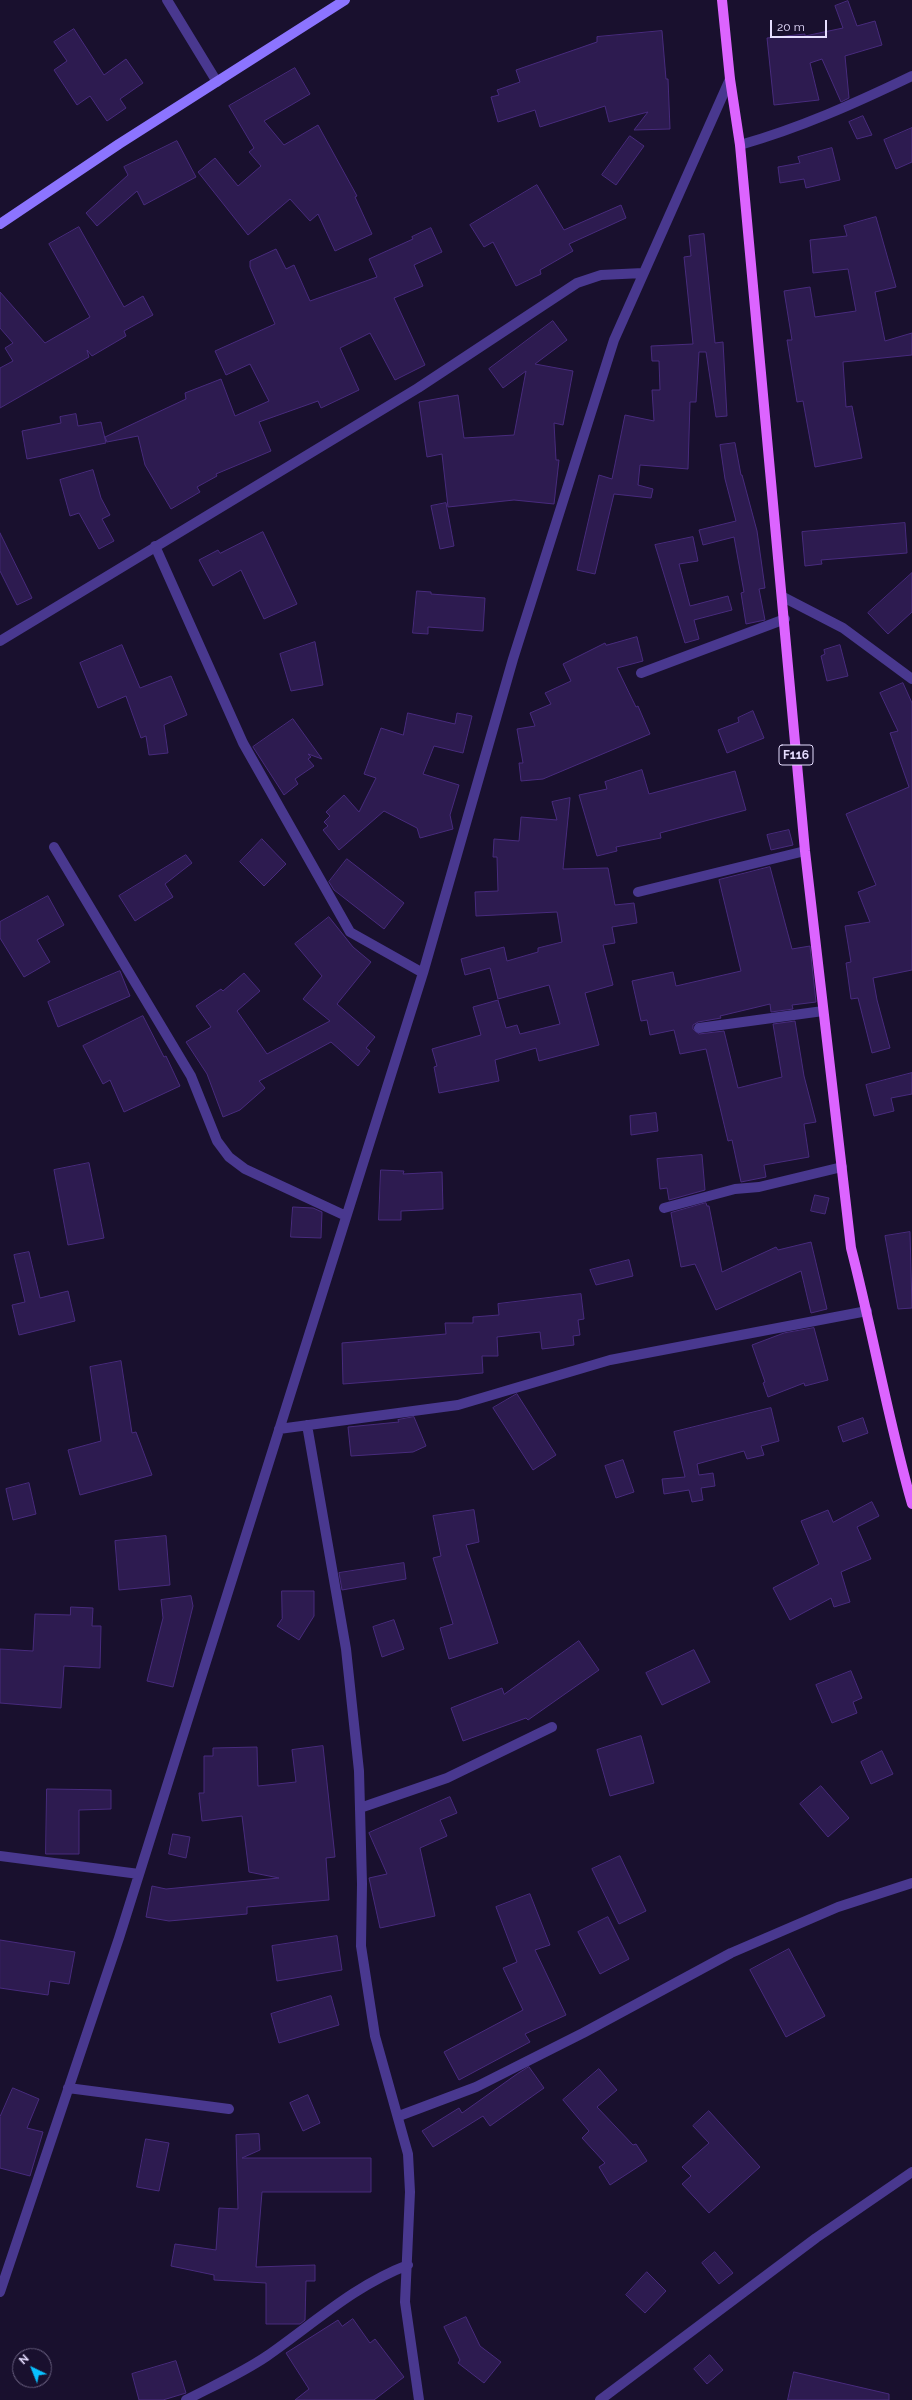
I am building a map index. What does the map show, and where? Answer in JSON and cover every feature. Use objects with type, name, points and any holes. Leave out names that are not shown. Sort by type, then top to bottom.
[{"type":"main road","name":"F116","points":[[722,0],[730,79],[740,145],[783,597],[805,851],[851,1248],[867,1311],[896,1448],[912,1504]]},
{"type":"street","points":[[167,0],[217,82]]},
{"type":"street","points":[[0,224],[345,0]]},
{"type":"street","points":[[740,145],[799,127],[850,106],[912,76]]},
{"type":"street","points":[[0,2292],[139,1874],[423,973],[513,659],[614,340],[730,79]]},
{"type":"street","points":[[0,641],[418,388],[577,283],[601,275],[643,273]]},
{"type":"street","points":[[155,546],[243,743],[350,932],[423,973]]},
{"type":"street","points":[[783,597],[843,628],[912,679]]},
{"type":"street","points":[[641,673],[785,619]]},
{"type":"street","points":[[54,847],[191,1076],[217,1142],[229,1157],[245,1169],[346,1216]]},
{"type":"street","points":[[638,892],[805,851]]},
{"type":"street","points":[[699,1028],[823,1011]]},
{"type":"street","points":[[664,1208],[735,1189],[759,1187],[842,1167]]},
{"type":"street","points":[[279,1429],[458,1405],[610,1360],[867,1311]]},
{"type":"street","points":[[307,1425],[346,1649],[359,1771],[362,1884],[361,1946],[375,2036],[399,2116],[408,2154],[410,2192],[408,2265],[405,2302],[420,2400]]},
{"type":"street","points":[[360,1808],[447,1778],[552,1727]]},
{"type":"street","points":[[0,1856],[139,1874]]},
{"type":"street","points":[[399,2116],[476,2087],[583,2033],[731,1953],[838,1907],[912,1883]]},
{"type":"street","points":[[68,2088],[229,2109]]},
{"type":"street","points":[[600,2400],[816,2238],[912,2172]]},
{"type":"street","points":[[186,2400],[265,2357],[361,2288],[384,2274],[408,2265]]},
{"type":"building","points":[[848,1],[857,26],[875,21],[882,45],[845,56],[849,98],[841,102],[822,59],[810,63],[819,100],[774,105],[767,38],[805,34],[805,36],[843,28],[835,6]]},
{"type":"building","points":[[74,29],[104,75],[126,59],[143,83],[120,99],[126,108],[107,121],[90,96],[77,105],[54,70],[67,61],[54,42]]},
{"type":"building","points":[[662,31],[666,79],[668,79],[670,129],[634,130],[648,112],[609,122],[605,106],[540,127],[535,110],[498,122],[491,97],[499,95],[497,90],[520,82],[516,70],[597,42],[597,37]]},
{"type":"building","points":[[295,68],[310,94],[264,121],[284,145],[318,125],[357,196],[355,197],[372,234],[335,251],[318,214],[310,221],[290,199],[248,235],[198,172],[215,158],[238,186],[261,166],[249,152],[254,148],[229,106]]},
{"type":"building","points":[[863,116],[872,135],[857,139],[849,122]]},
{"type":"building","points":[[912,128],[912,162],[896,169],[884,140]]},
{"type":"building","points":[[630,136],[644,146],[616,185],[602,175]]},
{"type":"building","points":[[177,141],[196,177],[144,205],[137,191],[97,226],[86,213],[128,175],[124,167]]},
{"type":"building","points":[[832,148],[840,180],[806,188],[804,179],[780,183],[778,167],[800,163],[798,157]]},
{"type":"building","points":[[537,185],[564,230],[621,205],[626,218],[569,244],[573,251],[540,270],[541,274],[516,286],[493,242],[484,247],[470,225]]},
{"type":"building","points":[[876,217],[896,287],[875,292],[885,341],[912,333],[912,355],[843,362],[846,407],[852,406],[862,458],[815,467],[803,401],[797,402],[787,340],[792,340],[784,291],[810,287],[815,317],[856,311],[848,269],[813,273],[810,240],[847,236],[844,226]]},
{"type":"building","points":[[79,227],[124,307],[143,296],[153,315],[124,331],[126,336],[92,356],[87,350],[89,357],[0,408],[0,368],[13,361],[5,348],[13,343],[0,328],[0,292],[45,343],[90,317],[49,244]]},
{"type":"building","points":[[431,228],[442,252],[414,265],[423,286],[394,298],[425,365],[395,380],[370,333],[340,348],[359,390],[321,408],[318,401],[259,422],[271,451],[216,474],[217,476],[197,487],[200,492],[171,509],[145,465],[138,436],[107,442],[105,437],[186,399],[185,393],[221,379],[235,416],[269,401],[250,364],[226,375],[215,351],[275,324],[250,267],[250,261],[276,249],[286,269],[294,265],[310,301],[377,277],[369,259],[413,239],[412,237]]},
{"type":"building","points":[[704,234],[715,343],[723,342],[727,416],[716,417],[706,352],[699,352],[696,402],[690,402],[688,469],[640,465],[638,485],[653,489],[651,498],[614,494],[595,574],[577,570],[599,475],[612,479],[625,415],[654,421],[652,390],[660,390],[659,361],[652,361],[651,346],[693,344],[684,257],[691,256],[689,236]]},
{"type":"building","points":[[553,321],[567,340],[535,364],[573,371],[563,425],[554,423],[556,460],[559,460],[554,504],[514,500],[448,507],[442,454],[427,457],[419,402],[458,395],[464,438],[514,435],[526,371],[503,388],[489,369]]},
{"type":"building","points":[[76,414],[78,426],[101,422],[106,443],[27,459],[22,431],[61,423],[60,417]]},
{"type":"building","points":[[735,443],[741,475],[757,531],[765,588],[759,589],[765,620],[746,624],[741,593],[744,592],[734,537],[703,545],[699,530],[736,521],[725,479],[720,445]]},
{"type":"building","points":[[93,470],[101,498],[110,515],[102,519],[114,541],[99,549],[79,513],[70,516],[60,480]]},
{"type":"building","points":[[446,503],[454,546],[440,549],[431,506]]},
{"type":"building","points":[[905,523],[907,553],[821,560],[822,564],[805,566],[802,532]]},
{"type":"building","points":[[263,532],[297,604],[264,619],[241,570],[213,586],[199,560],[218,550],[220,553]]},
{"type":"building","points":[[0,533],[32,598],[17,605],[0,571]]},
{"type":"building","points":[[693,537],[698,561],[679,564],[690,606],[728,596],[732,610],[694,620],[699,639],[685,643],[655,545]]},
{"type":"building","points":[[912,573],[912,612],[888,634],[868,613]]},
{"type":"building","points":[[417,591],[431,592],[431,594],[485,598],[483,631],[428,627],[428,634],[413,633]]},
{"type":"building","points":[[637,637],[643,661],[617,668],[636,707],[638,706],[650,734],[543,779],[521,781],[519,763],[523,763],[517,729],[535,726],[530,713],[551,704],[545,693],[571,681],[563,664],[605,643],[606,645]]},
{"type":"building","points":[[315,642],[323,685],[291,691],[280,654]]},
{"type":"building","points":[[122,645],[140,688],[171,676],[187,715],[164,725],[168,753],[149,755],[146,736],[141,738],[126,696],[98,708],[80,663]]},
{"type":"building","points":[[840,645],[848,676],[827,681],[821,656],[825,654],[824,650]]},
{"type":"building","points":[[903,683],[912,703],[912,970],[873,978],[877,1000],[890,1048],[872,1053],[858,998],[851,999],[846,963],[851,962],[845,926],[870,922],[858,892],[876,885],[846,814],[909,787],[890,733],[898,731],[880,693]]},
{"type":"building","points":[[753,711],[764,738],[727,753],[718,730],[739,722],[738,718]]},
{"type":"building","points":[[408,713],[455,724],[457,713],[472,716],[463,753],[434,746],[423,774],[459,785],[450,815],[453,829],[420,838],[417,828],[384,811],[339,850],[323,830],[328,826],[324,822],[330,816],[326,812],[344,795],[359,812],[376,778],[364,774],[381,728],[403,735]]},
{"type":"building","points":[[293,719],[322,759],[308,754],[311,757],[308,759],[314,766],[295,779],[298,784],[284,795],[253,747]]},
{"type":"building","points":[[642,770],[649,794],[735,771],[746,810],[660,833],[661,838],[616,847],[617,851],[597,856],[579,795],[607,789],[605,782]]},
{"type":"building","points":[[570,798],[563,869],[608,868],[615,905],[634,903],[637,923],[612,927],[615,943],[603,945],[613,985],[585,993],[599,1045],[539,1061],[536,1048],[495,1060],[499,1081],[439,1093],[434,1067],[437,1066],[432,1049],[481,1035],[473,1007],[498,1000],[506,1028],[517,1025],[520,1034],[560,1024],[549,985],[498,999],[490,968],[465,975],[461,959],[504,947],[507,961],[538,952],[538,948],[562,942],[557,912],[476,916],[475,892],[498,891],[497,857],[493,857],[494,839],[519,841],[521,817],[557,820],[552,802]]},
{"type":"building","points":[[789,830],[793,845],[771,850],[767,835]]},
{"type":"building","points":[[262,839],[286,864],[264,886],[240,862]]},
{"type":"building","points":[[186,855],[192,863],[165,884],[173,897],[135,921],[119,896]]},
{"type":"building","points":[[347,859],[404,903],[384,929],[334,890],[329,882]]},
{"type":"building","points":[[770,867],[792,949],[810,946],[816,1002],[792,1005],[793,1009],[771,1012],[770,1004],[720,1016],[721,1018],[698,1022],[693,1025],[693,1029],[699,1034],[724,1031],[738,1088],[782,1077],[773,1024],[795,1021],[804,1076],[816,1122],[804,1124],[809,1157],[764,1165],[766,1177],[741,1182],[732,1140],[728,1141],[706,1049],[680,1054],[674,1030],[650,1035],[647,1020],[641,1021],[632,981],[673,972],[676,986],[741,971],[719,880]]},
{"type":"building","points":[[48,896],[64,925],[37,940],[50,962],[24,977],[0,938],[0,922]]},
{"type":"building","points":[[329,917],[353,947],[371,962],[337,1004],[375,1037],[366,1048],[370,1051],[358,1066],[331,1042],[259,1081],[265,1088],[240,1110],[223,1117],[207,1074],[186,1042],[211,1027],[196,1006],[221,989],[223,991],[244,973],[260,991],[237,1011],[267,1054],[330,1021],[303,999],[322,976],[295,944]]},
{"type":"building","points":[[120,971],[130,996],[58,1027],[48,1002]]},
{"type":"building","points":[[143,1016],[164,1057],[166,1056],[180,1086],[124,1112],[110,1080],[103,1084],[83,1046]]},
{"type":"building","points":[[912,1073],[912,1094],[891,1098],[894,1111],[874,1116],[866,1085]]},
{"type":"building","points":[[656,1113],[658,1131],[631,1135],[630,1116]]},
{"type":"building","points":[[702,1155],[705,1190],[669,1200],[667,1188],[660,1189],[657,1159]]},
{"type":"building","points":[[89,1163],[104,1238],[68,1245],[54,1170]]},
{"type":"building","points":[[381,1170],[404,1171],[403,1174],[442,1172],[443,1209],[401,1211],[401,1220],[379,1220]]},
{"type":"building","points":[[815,1195],[829,1198],[825,1214],[811,1211]]},
{"type":"building","points":[[706,1203],[707,1206],[709,1206],[722,1272],[776,1247],[778,1250],[811,1242],[827,1309],[811,1313],[801,1271],[716,1310],[695,1264],[681,1267],[671,1213]]},
{"type":"building","points":[[293,1207],[313,1208],[322,1212],[321,1238],[291,1237]]},
{"type":"building","points":[[910,1232],[912,1308],[898,1309],[885,1236]]},
{"type":"building","points":[[29,1252],[40,1298],[68,1291],[75,1321],[19,1335],[12,1305],[25,1302],[14,1255]]},
{"type":"building","points":[[629,1260],[633,1276],[596,1285],[590,1270]]},
{"type":"building","points":[[581,1294],[584,1319],[578,1320],[580,1335],[573,1336],[574,1345],[542,1349],[540,1332],[497,1337],[498,1356],[482,1356],[483,1373],[343,1384],[342,1343],[446,1334],[445,1323],[473,1323],[473,1317],[499,1315],[498,1304]]},
{"type":"building","points":[[814,1328],[828,1380],[805,1386],[804,1383],[768,1397],[763,1383],[765,1382],[752,1345],[784,1333]]},
{"type":"building","points":[[121,1361],[132,1433],[136,1432],[152,1475],[80,1495],[68,1450],[101,1441],[90,1367]]},
{"type":"building","points":[[517,1394],[556,1455],[533,1470],[493,1408]]},
{"type":"building","points":[[771,1408],[779,1441],[761,1446],[764,1455],[747,1459],[744,1451],[697,1464],[699,1475],[713,1473],[715,1486],[701,1488],[703,1500],[692,1502],[689,1490],[664,1494],[662,1479],[685,1477],[674,1432]]},
{"type":"building","points":[[414,1417],[426,1446],[413,1452],[351,1456],[348,1427],[399,1422],[398,1420]]},
{"type":"building","points":[[863,1418],[868,1433],[843,1442],[838,1427]]},
{"type":"building","points":[[623,1460],[634,1492],[616,1498],[605,1466]]},
{"type":"building","points":[[29,1483],[36,1514],[13,1520],[6,1489]]},
{"type":"building","points":[[872,1502],[879,1516],[857,1527],[871,1559],[841,1572],[850,1602],[834,1607],[831,1598],[790,1620],[773,1588],[819,1564],[801,1521],[828,1510],[833,1522]]},
{"type":"building","points":[[474,1510],[479,1542],[466,1545],[498,1643],[449,1659],[440,1628],[453,1624],[433,1558],[441,1556],[433,1516]]},
{"type":"building","points":[[166,1536],[170,1585],[119,1590],[115,1541]]},
{"type":"building","points":[[404,1563],[406,1579],[342,1590],[339,1573]]},
{"type":"building","points":[[282,1591],[314,1591],[314,1616],[299,1640],[277,1626],[282,1619]]},
{"type":"building","points":[[191,1596],[193,1606],[173,1687],[147,1681],[163,1618],[161,1600]]},
{"type":"building","points":[[71,1607],[93,1608],[92,1626],[101,1626],[100,1668],[64,1666],[61,1708],[0,1703],[0,1649],[33,1651],[35,1614],[70,1615]]},
{"type":"building","points":[[394,1620],[404,1649],[382,1657],[373,1627]]},
{"type":"building","points":[[579,1641],[599,1670],[528,1720],[526,1718],[463,1741],[451,1708],[502,1688],[504,1694]]},
{"type":"building","points":[[694,1650],[710,1682],[662,1705],[646,1673]]},
{"type":"building","points":[[851,1671],[862,1698],[853,1702],[857,1713],[832,1723],[816,1685]]},
{"type":"building","points":[[641,1736],[654,1783],[610,1796],[597,1750]]},
{"type":"building","points":[[323,1746],[335,1857],[326,1858],[329,1900],[247,1907],[247,1914],[169,1921],[146,1917],[152,1886],[166,1889],[279,1878],[249,1872],[242,1816],[202,1821],[199,1793],[204,1793],[204,1756],[213,1756],[213,1748],[257,1747],[258,1786],[296,1782],[292,1750]]},
{"type":"building","points":[[882,1751],[893,1774],[871,1784],[861,1762]]},
{"type":"building","points":[[821,1786],[849,1818],[828,1837],[800,1804]]},
{"type":"building","points":[[47,1789],[111,1790],[111,1809],[79,1810],[79,1854],[46,1854]]},
{"type":"building","points":[[450,1797],[457,1813],[440,1820],[447,1836],[420,1848],[435,1916],[380,1928],[369,1878],[387,1874],[369,1833]]},
{"type":"building","points":[[173,1834],[190,1837],[186,1858],[169,1854]]},
{"type":"building","points":[[620,1856],[646,1911],[619,1924],[592,1869]]},
{"type":"building","points":[[530,1894],[550,1945],[535,1950],[566,2015],[525,2034],[530,2042],[459,2080],[444,2052],[523,2010],[503,1968],[517,1962],[496,1907]]},
{"type":"building","points":[[608,1917],[629,1959],[600,1974],[578,1932]]},
{"type":"building","points":[[337,1936],[342,1970],[277,1981],[272,1946]]},
{"type":"building","points":[[0,1940],[75,1952],[69,1984],[50,1981],[48,1995],[0,1988]]},
{"type":"building","points":[[789,1949],[825,2016],[786,2037],[750,1970]]},
{"type":"building","points":[[331,1996],[339,2025],[279,2043],[271,2014]]},
{"type":"building","points":[[529,2067],[544,2088],[490,2126],[483,2116],[433,2147],[422,2131],[459,2108],[462,2113]]},
{"type":"building","points":[[599,2069],[617,2090],[597,2107],[633,2145],[636,2144],[647,2161],[610,2185],[599,2167],[605,2163],[582,2138],[589,2131],[563,2100]]},
{"type":"building","points":[[13,2088],[39,2099],[27,2128],[43,2132],[30,2176],[0,2168],[0,2117]]},
{"type":"building","points":[[308,2095],[320,2123],[303,2131],[290,2103]]},
{"type":"building","points":[[709,2111],[760,2167],[709,2213],[682,2184],[691,2176],[682,2167],[709,2143],[693,2126]]},
{"type":"building","points":[[259,2134],[260,2150],[242,2158],[371,2158],[371,2192],[262,2192],[256,2267],[315,2265],[315,2281],[306,2281],[305,2320],[300,2324],[266,2324],[266,2283],[214,2280],[214,2275],[171,2266],[175,2244],[216,2250],[219,2208],[238,2209],[236,2135]]},
{"type":"building","points":[[146,2139],[169,2143],[159,2191],[137,2187]]},
{"type":"building","points":[[715,2252],[733,2273],[719,2284],[702,2263]]},
{"type":"building","points":[[647,2272],[666,2291],[645,2313],[626,2295]]},
{"type":"building","points":[[466,2317],[480,2346],[501,2362],[484,2383],[458,2363],[460,2360],[444,2327]]},
{"type":"building","points":[[353,2319],[370,2343],[375,2339],[404,2377],[374,2400],[295,2400],[309,2389],[286,2353],[338,2320],[342,2326]]},
{"type":"building","points":[[710,2355],[723,2370],[707,2384],[694,2369]]},
{"type":"building","points":[[176,2361],[186,2393],[163,2400],[139,2400],[132,2374]]},
{"type":"building","points":[[794,2372],[889,2394],[889,2400],[788,2400]]}]
